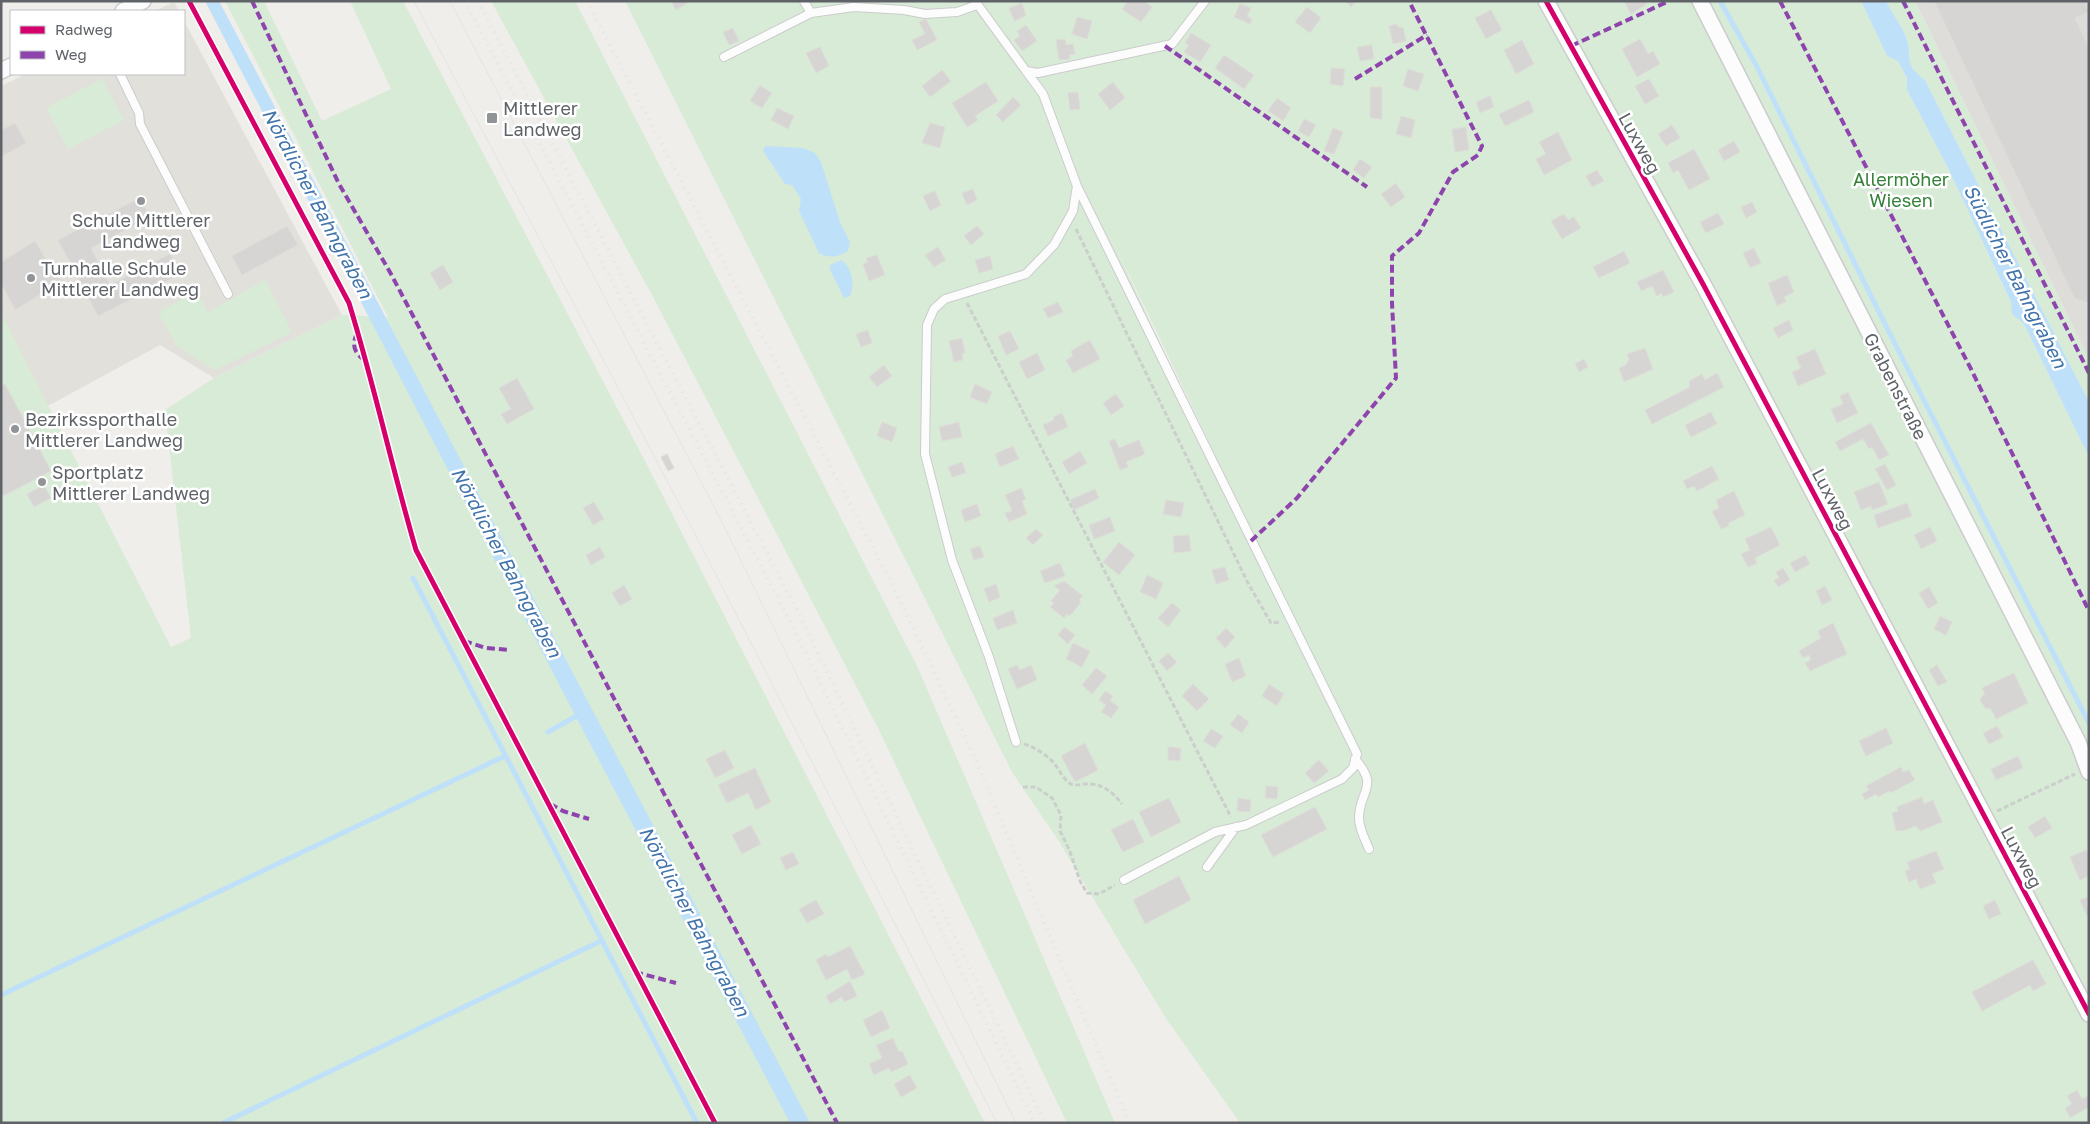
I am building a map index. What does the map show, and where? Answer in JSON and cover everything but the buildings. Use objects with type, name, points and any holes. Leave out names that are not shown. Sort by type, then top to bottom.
[{"type":"street","points":[[125,10],[143,1]]},
{"type":"street","name":"Luxweg","points":[[1546,1],[1703,284],[2089,1014]]},
{"type":"street","name":"Grabenstraße","points":[[1700,1],[2078,742],[2088,770]]},
{"type":"lane","points":[[804,1],[811,13]]},
{"type":"lane","points":[[1026,71],[1038,73],[1172,44],[1205,1]]},
{"type":"lane","points":[[724,57],[811,13],[854,7],[904,10],[925,14],[958,12],[976,3],[1043,94],[1077,186],[1357,754],[1353,768],[1342,780],[1246,825],[1215,832],[1124,880]]},
{"type":"lane","points":[[120,75],[139,113],[140,124],[228,294]]},
{"type":"lane","points":[[1016,742],[990,657],[952,560],[925,454],[926,325],[934,309],[945,299],[1026,274],[1054,245],[1073,211],[1077,186]]},
{"type":"lane","points":[[1355,759],[1366,776],[1368,784],[1360,808],[1359,819],[1361,831],[1369,848]]},
{"type":"lane","points":[[1207,867],[1236,827]]},
{"type":"path","points":[[1070,216],[1248,583],[1271,623],[1291,620]]},
{"type":"path","points":[[962,294],[1236,827]]},
{"type":"path","points":[[1016,742],[1031,746],[1042,753],[1055,764],[1068,782],[1074,786],[1089,784],[1104,786],[1122,804]]},
{"type":"path","points":[[1985,816],[2088,770]]},
{"type":"path","points":[[1023,787],[1036,787],[1052,798],[1060,815],[1060,831],[1069,849],[1080,881],[1088,893],[1099,894],[1124,880]]},
{"type":"shaded area","points":[[1915,1],[2089,1],[2089,360]]},
{"type":"shaded area","points":[[174,2],[178,10],[157,10]]},
{"type":"shaded area","name":"Schule Mittlerer Landweg","points":[[185,23],[342,315],[214,378],[160,345],[46,407],[1,319],[1,86],[24,75],[185,75]]},
{"type":"green space","points":[[225,1],[264,1],[322,121],[391,89],[350,1],[403,1],[646,463],[985,1123],[1,1123],[1,313],[171,647],[191,638],[165,410],[214,378],[342,315],[388,317]]},
{"type":"green space","points":[[491,1],[575,1],[917,666],[1115,1123],[1067,1123],[878,728],[652,295]]},
{"type":"green space","name":"Allermöher Wiesen","points":[[625,1],[1861,1],[1887,56],[1898,61],[1907,78],[1907,90],[1947,166],[2011,302],[2013,314],[2024,324],[2089,457],[2089,1123],[1240,1123],[1165,1017],[1058,840],[1012,772]],"holes":[[[1109,232],[1287,606],[1251,541]]]},
{"type":"green space","points":[[1886,1],[1915,1],[2089,360],[2089,402],[1925,80],[1911,66],[1907,40]]},
{"type":"green space","points":[[102,79],[124,120],[68,149],[46,108]]},
{"type":"green space","points":[[265,280],[292,332],[215,370],[177,346],[158,312],[196,292],[208,312]]},
{"type":"water","name":"Nördlicher Bahngraben","points":[[205,1],[219,1],[810,1123],[790,1123],[576,717]]},
{"type":"water","name":"Südlicher Bahngraben","points":[[1861,1],[1886,1],[1900,25],[1909,47],[1911,65],[1925,80],[2089,402],[2089,457],[2024,324],[2012,314],[2011,302],[1947,166],[1907,90],[1907,78],[1898,61],[1887,56]]},
{"type":"water","points":[[765,146],[803,148],[815,153],[821,162],[840,222],[850,242],[848,251],[834,256],[819,253],[799,211],[801,199],[792,185],[785,184],[763,151]]},
{"type":"water","points":[[842,260],[850,272],[852,281],[850,296],[844,298],[830,270],[830,265]]},
{"type":"waterway","points":[[1720,1],[1756,65],[1889,332],[2089,723]]},
{"type":"waterway","points":[[413,578],[697,1123]]},
{"type":"waterway","points":[[548,732],[580,714]]},
{"type":"waterway","points":[[1,995],[505,756]]},
{"type":"waterway","points":[[223,1123],[601,941]]},
{"type":"tram line","points":[[414,1],[693,530],[997,1123]]},
{"type":"tram line","points":[[450,1],[722,522],[1016,1123]]},
{"type":"railway","points":[[465,1],[791,623],[1035,1123]]},
{"type":"railway","points":[[478,1],[801,618],[1045,1123]]},
{"type":"railway","points":[[587,1],[895,590],[973,754],[1129,1123]]},
{"type":"marked path","points":[[252,1],[339,184],[391,274],[837,1123]]},
{"type":"marked path","points":[[1251,541],[1297,498],[1396,378],[1392,303],[1392,256],[1419,233],[1453,172],[1478,155],[1482,146],[1409,1]]},
{"type":"marked path","points":[[1571,46],[1669,1]]},
{"type":"marked path","points":[[1780,1],[1971,369],[2089,611]]},
{"type":"marked path","points":[[1903,1],[2089,373]]},
{"type":"marked path","points":[[1355,79],[1427,35]]},
{"type":"marked path","points":[[1165,46],[1367,187]]},
{"type":"marked path","points":[[357,333],[354,347],[363,359]]},
{"type":"marked path","points":[[464,641],[486,648],[510,650]]},
{"type":"marked path","points":[[550,804],[563,811],[589,819]]},
{"type":"marked path","points":[[635,972],[676,983]]},
{"type":"cycle path","points":[[189,1],[349,303],[416,550],[715,1123]]},
{"type":"cycle path","points":[[1546,1],[1703,284],[2089,1014]]},
{"type":"place","name":"Mittlerer Landweg","points":[[492,118]]},
{"type":"place","name":"Schule Mittlerer Landweg","points":[[141,201]]},
{"type":"place","name":"Turnhalle Schule Mittlerer Landweg","points":[[31,278]]},
{"type":"place","name":"Bezirkssporthalle Mittlerer Landweg","points":[[15,429]]},
{"type":"place","name":"Sportplatz Mittlerer Landweg","points":[[42,482]]}]
